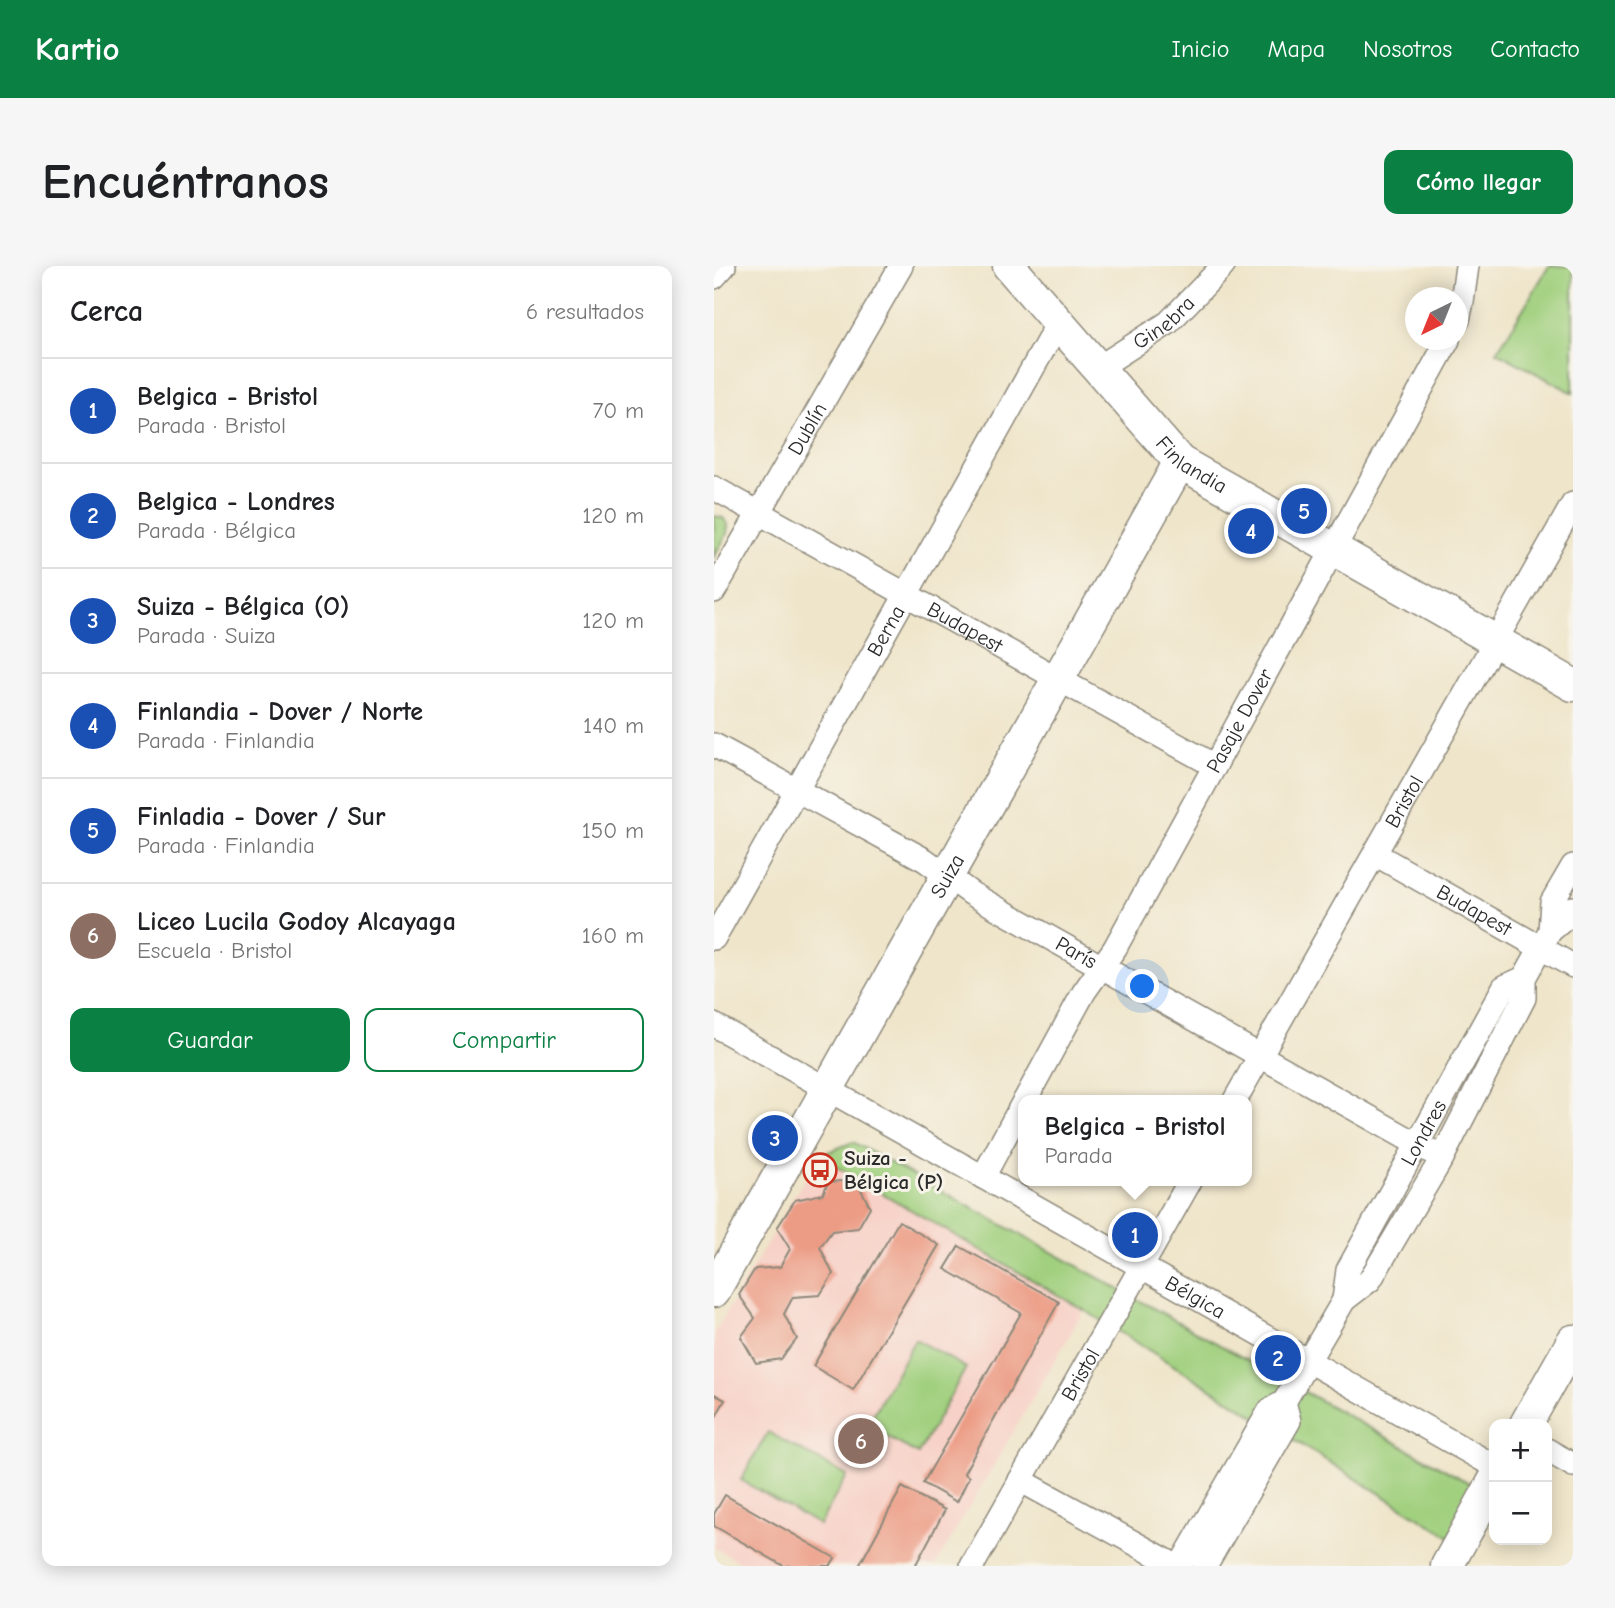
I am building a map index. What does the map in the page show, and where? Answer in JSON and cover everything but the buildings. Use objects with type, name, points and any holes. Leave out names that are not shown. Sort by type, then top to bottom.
[{"type":"street","points":[[714,277],[724,266]]},
{"type":"street","name":"Dublín","points":[[714,591],[901,266]]},
{"type":"street","name":"Finlandia","points":[[1009,266],[1180,462],[1573,685]]},
{"type":"street","name":"Ginebra","points":[[1098,368],[1168,323],[1223,266]]},
{"type":"street","points":[[1463,287],[1466,266]]},
{"type":"street","name":"Berna","points":[[714,938],[1058,323]]},
{"type":"street","name":"Pasaje Dover","points":[[1028,1095],[1084,992],[1115,948],[1442,350]]},
{"type":"street","name":"Suiza","points":[[714,1291],[1180,462]]},
{"type":"street","name":"Budapest","points":[[714,488],[1215,766]]},
{"type":"street","name":"Bristol","points":[[1238,1095],[1573,504]]},
{"type":"street","name":"París","points":[[714,745],[925,860],[972,894],[1442,1158]]},
{"type":"street","name":"Budapest","points":[[1375,854],[1545,939],[1573,966]]},
{"type":"street","name":"Londres","points":[[1545,939],[1552,902],[1573,866]]},
{"type":"street","name":"Londres","points":[[1178,1566],[1270,1410],[1284,1402],[1344,1300],[1370,1280],[1442,1158],[1524,998],[1524,978],[1545,939],[1573,908]]},
{"type":"street","name":"Londres","points":[[1344,1300],[1348,1270],[1504,986],[1524,978]]},
{"type":"street","name":"Bélgica","points":[[714,1026],[1489,1463]]},
{"type":"street","name":"Pasaje Dover","points":[[983,1177],[1018,1113]]},
{"type":"street","name":"Bristol","points":[[972,1566],[1187,1186]]},
{"type":"street","points":[[1529,1419],[1573,1341]]},
{"type":"street","name":"Londres","points":[[1205,1566],[1289,1421],[1284,1402]]},
{"type":"street","points":[[1552,1453],[1573,1465]]},
{"type":"street","points":[[1020,1480],[1178,1566]]},
{"type":"street","points":[[1447,1566],[1493,1482]]},
{"type":"shaded area","points":[[818,1156],[1084,1310],[935,1566],[747,1566],[714,1547],[714,1334]]},
{"type":"green space","points":[[1549,266],[1573,266],[1573,393],[1497,352]]},
{"type":"green space","points":[[714,516],[723,518],[728,524],[727,534],[714,557]]},
{"type":"green space","points":[[853,1142],[1480,1489],[1452,1538],[1084,1310],[818,1156]]},
{"type":"green space","points":[[915,1339],[966,1368],[918,1454],[867,1426]]},
{"type":"green space","points":[[768,1432],[847,1476],[819,1525],[741,1480]]},
{"type":"place","name":"Finladia - Dover / Sur","points":[[1304,511]]},
{"type":"place","name":"Finlandia - Dover / Norte","points":[[1251,531]]},
{"type":"place","name":"Suiza - Bélgica (O)","points":[[775,1138]]},
{"type":"place","name":"Suiza - Bélgica (P)","points":[[820,1170]]},
{"type":"place","name":"Belgica - Bristol","points":[[1135,1235]]},
{"type":"place","name":"Belgica - Londres","points":[[1278,1358]]},
{"type":"place","name":"Liceo Lucila Godoy Alcayaga","points":[[861,1441]]}]
